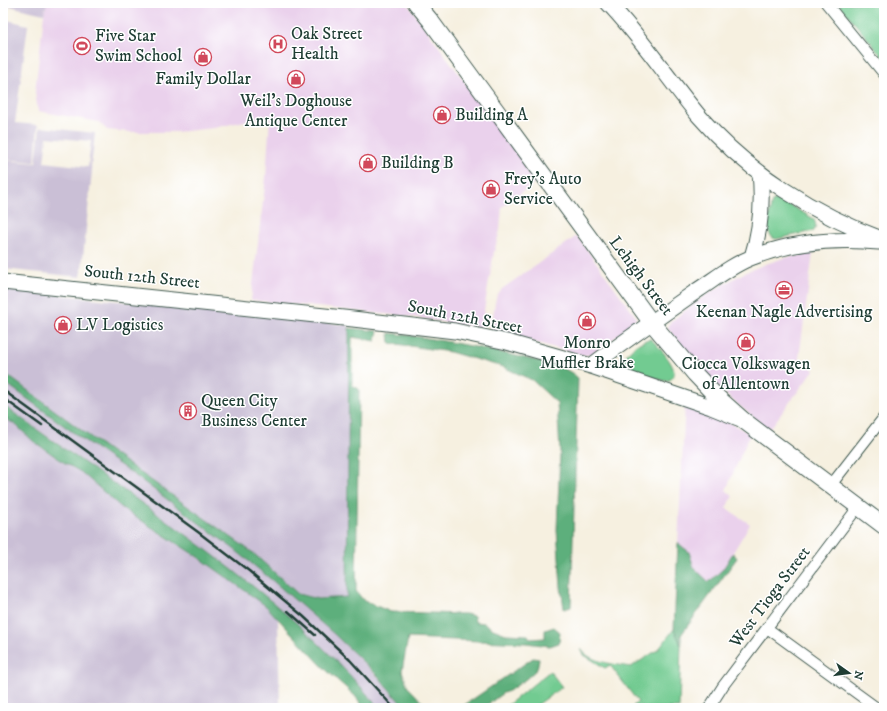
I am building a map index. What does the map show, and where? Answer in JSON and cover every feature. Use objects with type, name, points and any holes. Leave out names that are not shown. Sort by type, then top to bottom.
[{"type":"main road","name":"Lehigh Street","points":[[416,3],[434,25],[650,322],[695,374],[716,396],[743,420],[884,526]]},
{"type":"street","points":[[608,3],[641,40],[699,116],[731,148],[760,173],[824,213],[884,241]]},
{"type":"street","points":[[826,3],[884,74]]},
{"type":"street","points":[[752,257],[757,242],[761,217],[762,193],[760,173]]},
{"type":"street","points":[[591,366],[650,322],[724,273],[752,257],[801,244],[829,241],[884,241]]},
{"type":"street","name":"South 12th Street","points":[[3,282],[429,327],[507,342],[591,366],[711,407],[743,420]]},
{"type":"street","points":[[831,485],[884,417]]},
{"type":"street","name":"West Tioga Street","points":[[709,708],[712,701],[858,507]]},
{"type":"street","points":[[767,628],[877,708]]},
{"type":"shaded area","points":[[3,3],[47,3],[44,14],[9,6]]},
{"type":"shaded area","points":[[47,3],[407,3],[537,181],[502,207],[500,230],[494,252],[481,328],[413,317],[251,300],[266,177],[270,117],[266,116],[214,128],[177,132],[129,132],[107,130],[99,122],[38,111],[35,92],[44,14]]},
{"type":"shaded area","points":[[3,19],[28,25],[15,123],[38,125],[35,162],[3,159]]},
{"type":"shaded area","points":[[40,127],[95,133],[81,277],[3,269],[3,160],[36,163]],"holes":[[[47,137],[91,141],[88,167],[44,162]]]},
{"type":"shaded area","points":[[577,236],[636,317],[634,323],[589,355],[581,355],[491,330],[497,295],[502,289]]},
{"type":"shaded area","points":[[813,253],[799,358],[814,370],[769,430],[731,399],[712,381],[668,328],[670,322],[702,298],[744,273],[784,258]]},
{"type":"shaded area","points":[[3,289],[349,325],[347,597],[318,599],[298,594],[252,552],[100,444],[3,372]]},
{"type":"shaded area","points":[[3,381],[133,474],[234,549],[334,634],[378,677],[405,708],[379,708],[331,656],[275,604],[200,545],[3,405]]},
{"type":"shaded area","points":[[685,403],[731,423],[750,434],[726,490],[733,496],[726,508],[750,524],[723,569],[709,582],[694,568],[689,552],[678,543]]},
{"type":"shaded area","points":[[3,417],[16,425],[33,441],[81,472],[122,508],[204,561],[266,606],[278,619],[280,708],[3,708]]},
{"type":"green space","points":[[838,3],[884,3],[884,59]]},
{"type":"green space","points":[[779,199],[814,219],[816,226],[814,231],[776,239],[772,237],[768,230],[771,205],[772,202]]},
{"type":"green space","points":[[349,328],[378,331],[376,341],[352,337],[352,385],[359,389],[356,591],[364,601],[391,612],[466,614],[474,616],[475,622],[484,623],[493,629],[506,634],[528,635],[530,639],[545,638],[545,630],[554,627],[560,632],[559,643],[550,646],[526,643],[408,638],[402,671],[408,687],[428,708],[405,708],[378,676],[334,634],[234,549],[133,474],[3,381],[3,372],[100,444],[252,552],[298,594],[318,599],[347,597]]},
{"type":"green space","points":[[389,333],[455,343],[544,362],[566,370],[578,378],[571,607],[564,609],[557,530],[560,451],[557,403],[532,380],[503,367],[450,352],[390,343]]},
{"type":"green space","points":[[651,339],[670,362],[674,374],[672,379],[665,381],[631,371],[626,367],[624,362],[629,351],[640,343]]},
{"type":"green space","points":[[3,405],[152,510],[249,583],[295,622],[339,663],[379,708],[364,708],[355,696],[324,668],[266,606],[204,561],[122,508],[81,472],[33,441],[16,425],[3,417]]},
{"type":"green space","points":[[678,543],[689,552],[694,568],[709,582],[723,569],[733,553],[737,558],[681,635],[681,645],[674,629]]},
{"type":"green space","points":[[674,629],[681,645],[679,708],[643,708],[641,705],[635,708],[633,706],[638,702],[610,665],[605,668],[584,655],[581,649],[585,654],[597,660],[631,667],[659,649]]},
{"type":"green space","points":[[533,658],[539,659],[537,669],[509,691],[503,693],[483,708],[460,708]]},
{"type":"green space","points":[[550,671],[562,687],[533,708],[504,708]]},
{"type":"railway","points":[[3,390],[249,571],[303,616],[350,660],[394,708]]},
{"type":"railway","points":[[3,398],[42,426]]},
{"type":"railway","points":[[288,611],[315,635]]},
{"type":"place","name":"Oak Street Health","points":[[278,44]]},
{"type":"place","name":"Five Star Swim School","points":[[82,46]]},
{"type":"place","name":"Family Dollar","points":[[203,57]]},
{"type":"place","name":"Weil's Doghouse Antique Center","points":[[296,79]]},
{"type":"place","name":"Building A","points":[[442,115]]},
{"type":"place","name":"Building B","points":[[368,163]]},
{"type":"place","name":"Frey's Auto Service","points":[[491,189]]},
{"type":"place","name":"Keenan Nagle Advertising","points":[[784,290]]},
{"type":"place","name":"Monro Muffler Brake","points":[[587,321]]},
{"type":"place","name":"LV Logistics","points":[[63,325]]},
{"type":"place","name":"Ciocca Volkswagen of Allentown","points":[[746,342]]},
{"type":"place","name":"Queen City Business Center","points":[[188,411]]}]
